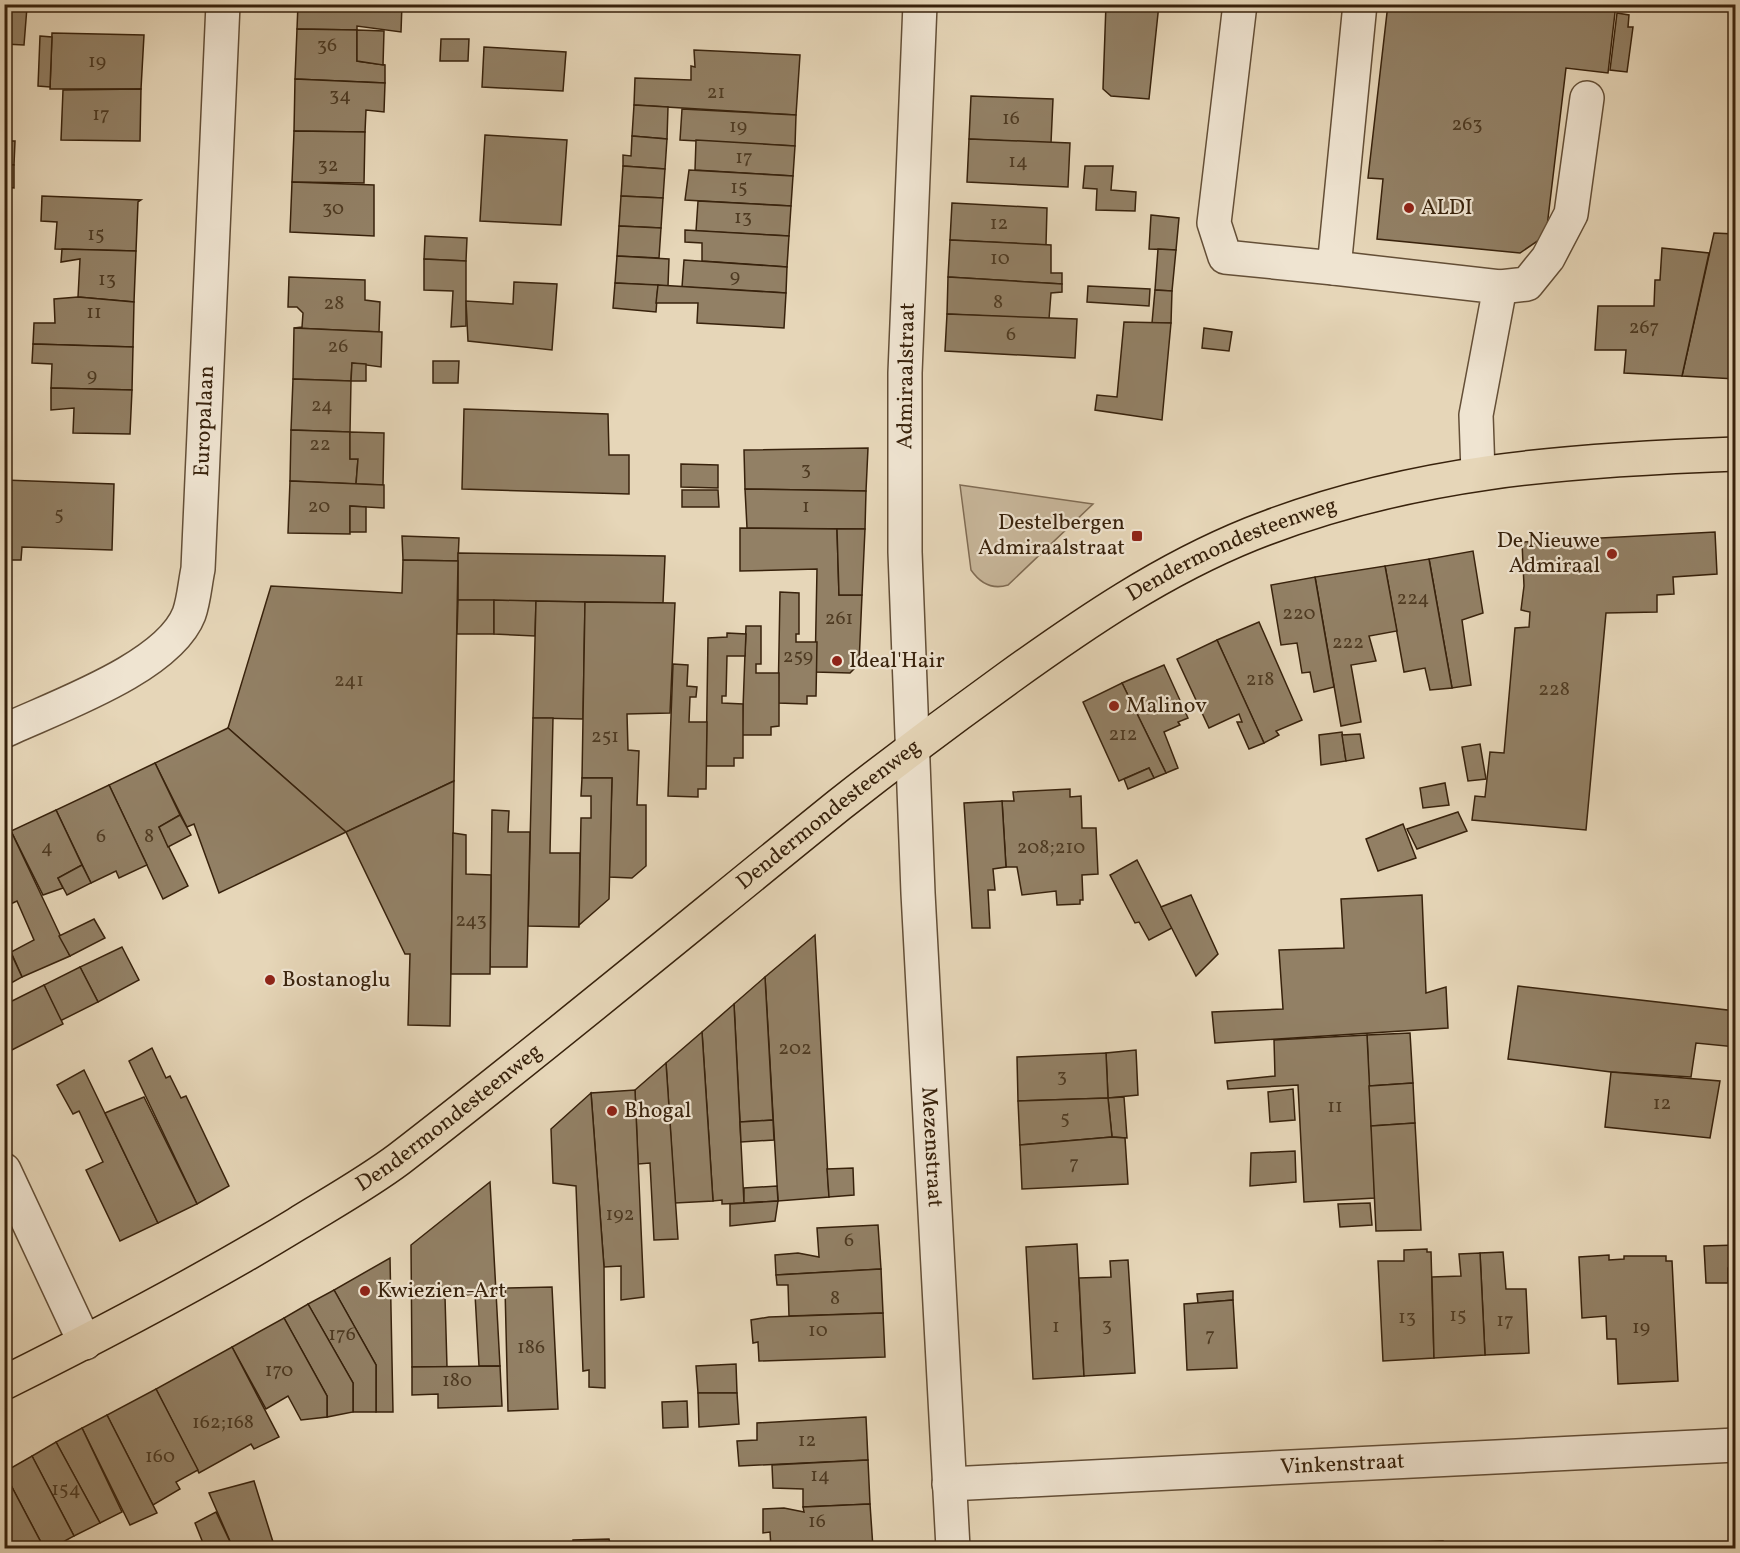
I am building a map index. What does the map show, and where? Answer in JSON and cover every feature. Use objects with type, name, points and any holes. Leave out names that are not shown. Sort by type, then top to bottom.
[{"type":"main road","name":"Dendermondesteenweg","points":[[4,1383],[85,1343],[247,1254],[391,1164],[912,747],[1096,614],[1168,573],[1249,535],[1339,503],[1478,473],[1523,466],[1624,458],[1736,454]]},
{"type":"street","name":"Europalaan","points":[[4,731],[121,677],[165,648],[189,615],[198,568],[223,4]]},
{"type":"street","name":"Admiraalstraat","points":[[912,747],[905,552],[905,373],[920,4]]},
{"type":"street","points":[[1240,4],[1214,223],[1225,257],[1500,287],[1527,284],[1548,258],[1571,214],[1587,98]]},
{"type":"street","points":[[1334,268],[1360,4]]},
{"type":"street","points":[[1478,473],[1476,415],[1500,287]]},
{"type":"street","name":"Mezenstraat","points":[[912,747],[953,1548]]},
{"type":"street","points":[[4,1170],[85,1343]]},
{"type":"street","name":"Vinkenstraat","points":[[949,1484],[1736,1445]]},
{"type":"shaded area","points":[[960,485],[1093,504],[1008,585],[997,587],[982,582],[971,570]]},
{"type":"building","points":[[29,4],[73,4],[73,8],[29,7]]},
{"type":"building","points":[[298,4],[402,4],[401,32],[357,26],[357,30],[297,29]]},
{"type":"building","points":[[974,4],[1068,4],[1068,11],[974,7]]},
{"type":"building","points":[[1106,4],[1159,4],[1149,99],[1111,96],[1103,89]]},
{"type":"building","points":[[1388,4],[1616,4],[1608,73],[1566,68],[1546,235],[1520,253],[1377,239],[1383,179],[1368,178]]},
{"type":"building","points":[[4,7],[27,7],[24,45],[4,44]]},
{"type":"building","points":[[1617,13],[1629,15],[1628,27],[1633,27],[1627,72],[1610,70]]},
{"type":"building","points":[[297,29],[357,30],[357,61],[385,65],[385,83],[295,79]]},
{"type":"building","points":[[357,30],[384,31],[383,65],[357,61]]},
{"type":"building","points":[[52,33],[144,35],[141,89],[50,89]]},
{"type":"building","points":[[40,36],[52,37],[50,87],[38,86]]},
{"type":"building","points":[[441,39],[469,39],[468,61],[440,61]]},
{"type":"building","points":[[484,47],[566,52],[563,91],[482,87]]},
{"type":"building","points":[[694,50],[800,55],[796,115],[634,105],[635,78],[691,80],[691,66],[695,67]]},
{"type":"building","points":[[295,79],[385,83],[384,112],[366,110],[365,132],[294,131]]},
{"type":"building","points":[[141,89],[140,141],[61,140],[63,90]]},
{"type":"building","points":[[971,96],[1053,99],[1051,143],[969,139]]},
{"type":"building","points":[[634,105],[668,107],[667,139],[632,136]]},
{"type":"building","points":[[682,109],[796,115],[795,146],[680,140]]},
{"type":"building","points":[[294,131],[365,132],[364,183],[292,182]]},
{"type":"building","points":[[485,135],[567,140],[561,225],[480,221]]},
{"type":"building","points":[[632,136],[667,139],[665,169],[623,166],[623,155],[631,156]]},
{"type":"building","points":[[969,139],[1070,143],[1068,187],[967,182]]},
{"type":"building","points":[[696,140],[795,146],[793,176],[695,170]]},
{"type":"building","points":[[4,141],[15,141],[14,165],[4,164]]},
{"type":"building","points":[[4,164],[14,165],[14,188],[4,187]]},
{"type":"building","points":[[623,166],[665,169],[663,198],[621,196]]},
{"type":"building","points":[[1085,166],[1113,166],[1111,190],[1136,192],[1135,211],[1096,210],[1097,189],[1083,188]]},
{"type":"building","points":[[689,170],[793,176],[791,206],[685,200]]},
{"type":"building","points":[[292,182],[374,185],[374,236],[290,232]]},
{"type":"building","points":[[42,196],[141,200],[138,202],[136,251],[55,249],[57,222],[41,221]]},
{"type":"building","points":[[621,196],[663,198],[661,228],[619,226]]},
{"type":"building","points":[[698,201],[791,206],[789,236],[696,231]]},
{"type":"building","points":[[952,203],[1047,208],[1046,245],[950,240]]},
{"type":"building","points":[[1151,215],[1179,218],[1176,250],[1149,249]]},
{"type":"building","points":[[619,226],[661,228],[659,258],[617,256]]},
{"type":"building","points":[[685,230],[789,236],[787,267],[702,261],[702,243],[685,242]]},
{"type":"building","points":[[1714,233],[1735,234],[1733,266],[1736,266],[1736,379],[1682,376]]},
{"type":"building","points":[[425,236],[467,238],[466,261],[424,259]]},
{"type":"building","points":[[950,240],[1051,245],[1051,273],[1062,273],[1062,284],[948,277]]},
{"type":"building","points":[[1662,248],[1709,253],[1682,376],[1624,373],[1626,350],[1595,350],[1598,306],[1654,306],[1655,280],[1660,280]]},
{"type":"building","points":[[62,249],[136,251],[134,302],[78,297],[80,259],[61,262]]},
{"type":"building","points":[[1158,249],[1176,250],[1172,291],[1155,290]]},
{"type":"building","points":[[617,256],[669,259],[668,286],[615,283]]},
{"type":"building","points":[[424,259],[466,261],[466,326],[451,327],[453,291],[424,290]]},
{"type":"building","points":[[684,260],[787,267],[786,293],[682,287]]},
{"type":"building","points":[[289,277],[365,280],[365,300],[380,302],[379,332],[294,328],[302,327],[303,313],[297,307],[288,307]]},
{"type":"building","points":[[948,277],[1062,284],[1062,292],[1051,293],[1049,319],[947,314]]},
{"type":"building","points":[[514,282],[557,284],[552,350],[468,341],[466,301],[513,304]]},
{"type":"building","points":[[615,283],[658,285],[656,312],[613,308]]},
{"type":"building","points":[[658,285],[786,293],[784,328],[697,323],[698,303],[656,303]]},
{"type":"building","points":[[1088,286],[1150,289],[1149,306],[1087,302]]},
{"type":"building","points":[[1155,290],[1172,291],[1171,323],[1152,323]]},
{"type":"building","points":[[78,297],[134,302],[133,347],[33,344],[34,323],[55,323],[54,299]]},
{"type":"building","points":[[947,314],[1077,319],[1075,358],[945,351]]},
{"type":"building","points":[[1124,322],[1171,323],[1162,420],[1095,410],[1097,395],[1117,397]]},
{"type":"building","points":[[294,328],[382,332],[381,367],[352,363],[351,381],[293,379]]},
{"type":"building","points":[[1204,328],[1232,332],[1229,351],[1202,348]]},
{"type":"building","points":[[33,344],[133,347],[132,390],[51,388],[52,364],[32,363]]},
{"type":"building","points":[[433,361],[459,361],[458,383],[433,383]]},
{"type":"building","points":[[352,363],[366,364],[366,381],[351,381]]},
{"type":"building","points":[[293,379],[351,381],[350,432],[291,430]]},
{"type":"building","points":[[51,388],[132,390],[130,434],[73,433],[74,408],[51,410]]},
{"type":"building","points":[[464,409],[608,414],[609,455],[629,455],[629,494],[462,489]]},
{"type":"building","points":[[291,430],[350,432],[350,459],[358,459],[356,484],[290,481]]},
{"type":"building","points":[[350,432],[384,433],[383,485],[356,484],[358,459],[350,459]]},
{"type":"building","points":[[868,448],[866,491],[745,489],[744,450]]},
{"type":"building","points":[[681,464],[718,465],[718,488],[681,487]]},
{"type":"building","points":[[4,480],[114,484],[112,550],[22,547],[21,560],[4,560]]},
{"type":"building","points":[[290,481],[384,485],[384,508],[350,506],[350,534],[288,533]]},
{"type":"building","points":[[745,489],[866,491],[865,529],[747,528]]},
{"type":"building","points":[[682,490],[718,490],[719,507],[682,507]]},
{"type":"building","points":[[350,506],[366,507],[366,532],[350,532]]},
{"type":"building","points":[[740,528],[837,529],[839,595],[862,595],[859,664],[850,673],[815,672],[817,569],[740,571]]},
{"type":"building","points":[[837,529],[865,529],[862,595],[839,595]]},
{"type":"building","points":[[1715,532],[1717,574],[1673,577],[1674,594],[1657,595],[1657,612],[1606,613],[1586,830],[1472,820],[1475,796],[1485,797],[1490,752],[1504,753],[1515,628],[1529,627],[1530,612],[1521,610],[1524,586],[1522,542]]},
{"type":"building","points":[[402,536],[459,538],[458,561],[403,560]]},
{"type":"building","points":[[1473,551],[1483,613],[1462,620],[1471,685],[1452,688],[1429,559]]},
{"type":"building","points":[[458,553],[665,556],[663,603],[458,600]]},
{"type":"building","points":[[1429,559],[1452,688],[1430,690],[1425,668],[1404,672],[1385,566]]},
{"type":"building","points":[[403,560],[458,561],[454,781],[346,832],[228,728],[271,586],[402,593]]},
{"type":"building","points":[[1385,566],[1397,631],[1369,636],[1376,661],[1351,665],[1361,722],[1341,726],[1315,577]]},
{"type":"building","points":[[1315,577],[1334,687],[1314,692],[1310,672],[1302,673],[1297,643],[1281,645],[1271,585]]},
{"type":"building","points":[[780,592],[799,593],[799,634],[796,634],[796,642],[817,642],[816,696],[807,696],[807,704],[778,703]]},
{"type":"building","points":[[458,600],[494,600],[494,634],[457,634]]},
{"type":"building","points":[[494,600],[536,601],[535,636],[494,634]]},
{"type":"building","points":[[536,601],[585,602],[583,719],[533,718]]},
{"type":"building","points":[[585,602],[675,603],[670,713],[627,714],[628,750],[639,751],[637,805],[646,805],[646,866],[632,878],[609,877],[612,778],[582,778]]},
{"type":"building","points":[[1259,622],[1302,720],[1276,731],[1279,735],[1264,743],[1217,640]]},
{"type":"building","points":[[746,626],[761,626],[761,664],[756,664],[756,673],[779,673],[779,726],[771,727],[771,735],[742,735]]},
{"type":"building","points":[[727,633],[746,634],[745,656],[727,656],[726,696],[722,696],[722,703],[743,704],[743,758],[734,758],[734,766],[706,766],[708,638],[727,637]]},
{"type":"building","points":[[1217,640],[1264,743],[1249,749],[1237,722],[1242,722],[1239,714],[1209,728],[1177,659]]},
{"type":"building","points":[[673,664],[688,665],[687,686],[697,687],[696,697],[690,697],[689,722],[707,722],[706,789],[698,789],[698,797],[668,796]]},
{"type":"building","points":[[1164,665],[1188,718],[1178,722],[1180,725],[1164,732],[1178,768],[1166,773],[1122,683]]},
{"type":"building","points":[[1122,683],[1166,773],[1154,778],[1149,768],[1119,781],[1083,702]]},
{"type":"building","points":[[533,718],[553,718],[550,853],[580,853],[579,927],[528,926]]},
{"type":"building","points":[[228,728],[346,832],[219,893],[194,824],[187,827],[155,763]]},
{"type":"building","points":[[1342,732],[1346,761],[1321,765],[1319,735]]},
{"type":"building","points":[[1360,734],[1364,758],[1346,761],[1342,735]]},
{"type":"building","points":[[1480,744],[1486,779],[1468,781],[1462,747]]},
{"type":"building","points":[[155,763],[180,815],[159,827],[188,886],[163,899],[109,785]]},
{"type":"building","points":[[1149,768],[1154,778],[1128,789],[1124,779]]},
{"type":"building","points":[[582,778],[612,778],[609,899],[579,925],[581,818],[591,818],[591,796],[581,796]]},
{"type":"building","points":[[454,781],[450,1026],[408,1025],[410,954],[405,954],[346,832]]},
{"type":"building","points":[[1445,783],[1449,805],[1423,808],[1420,788]]},
{"type":"building","points":[[109,785],[147,865],[119,878],[116,871],[91,883],[56,810]]},
{"type":"building","points":[[1070,789],[1070,797],[1081,796],[1082,828],[1096,828],[1098,874],[1082,875],[1083,900],[1080,900],[1080,904],[1057,905],[1056,891],[1022,895],[1017,867],[1006,867],[1002,801],[1014,801],[1013,792]]},
{"type":"building","points":[[1002,801],[1006,867],[993,869],[995,890],[988,890],[990,928],[972,928],[964,803]]},
{"type":"building","points":[[56,810],[82,865],[58,878],[63,888],[43,895],[11,831]]},
{"type":"building","points":[[492,810],[509,811],[508,832],[530,832],[527,967],[490,967]]},
{"type":"building","points":[[1458,812],[1467,831],[1417,849],[1407,829]]},
{"type":"building","points":[[180,815],[191,835],[168,847],[159,827]]},
{"type":"building","points":[[1403,824],[1416,858],[1378,871],[1366,839]]},
{"type":"building","points":[[11,831],[70,956],[22,977],[11,952],[34,940],[17,901],[4,907],[4,834]]},
{"type":"building","points":[[453,833],[466,835],[466,874],[491,875],[490,974],[451,974]]},
{"type":"building","points":[[1137,860],[1172,928],[1149,940],[1139,922],[1135,923],[1110,875]]},
{"type":"building","points":[[82,865],[91,883],[67,895],[58,878]]},
{"type":"building","points":[[1191,895],[1218,954],[1196,976],[1161,907]]},
{"type":"building","points":[[1422,895],[1426,993],[1446,987],[1448,1028],[1215,1043],[1212,1012],[1283,1009],[1279,950],[1344,948],[1341,899]]},
{"type":"building","points":[[94,919],[105,938],[70,956],[59,936]]},
{"type":"building","points":[[815,935],[829,1197],[778,1201],[765,977]]},
{"type":"building","points":[[122,947],[139,980],[98,1002],[80,967]]},
{"type":"building","points":[[9,949],[22,977],[4,987],[4,950]]},
{"type":"building","points":[[80,967],[98,1002],[60,1021],[44,985]]},
{"type":"building","points":[[765,977],[773,1120],[740,1122],[734,1004]]},
{"type":"building","points":[[44,985],[63,1024],[4,1054],[4,1005]]},
{"type":"building","points":[[1518,986],[1736,1011],[1736,1047],[1696,1043],[1691,1077],[1611,1072],[1508,1059]]},
{"type":"building","points":[[734,1004],[744,1203],[722,1204],[722,1200],[713,1201],[702,1032]]},
{"type":"building","points":[[702,1032],[713,1201],[675,1203],[666,1063]]},
{"type":"building","points":[[1410,1033],[1413,1083],[1369,1086],[1367,1035]]},
{"type":"building","points":[[1367,1035],[1375,1198],[1304,1202],[1298,1085],[1228,1089],[1227,1081],[1275,1076],[1274,1040]]},
{"type":"building","points":[[152,1048],[166,1078],[170,1076],[181,1098],[186,1096],[229,1186],[197,1204],[129,1061]]},
{"type":"building","points":[[1136,1050],[1138,1095],[1108,1098],[1106,1053]]},
{"type":"building","points":[[1106,1053],[1108,1098],[1018,1101],[1017,1057]]},
{"type":"building","points":[[666,1063],[678,1239],[654,1240],[650,1163],[638,1164],[635,1090]]},
{"type":"building","points":[[84,1070],[158,1223],[120,1241],[86,1170],[103,1162],[79,1111],[73,1114],[57,1085]]},
{"type":"building","points":[[1611,1072],[1720,1081],[1710,1138],[1605,1127]]},
{"type":"building","points":[[1413,1083],[1415,1123],[1371,1126],[1369,1086]]},
{"type":"building","points":[[1293,1089],[1295,1120],[1270,1122],[1268,1092]]},
{"type":"building","points":[[635,1090],[644,1297],[621,1300],[621,1266],[604,1267],[591,1093]]},
{"type":"building","points":[[591,1093],[604,1267],[605,1388],[589,1387],[589,1370],[583,1371],[576,1186],[553,1183],[551,1129]]},
{"type":"building","points":[[144,1097],[197,1204],[158,1223],[105,1113]]},
{"type":"building","points":[[1124,1097],[1127,1138],[1112,1137],[1108,1098]]},
{"type":"building","points":[[1108,1098],[1112,1137],[1020,1145],[1018,1101]]},
{"type":"building","points":[[773,1120],[774,1140],[741,1142],[740,1122]]},
{"type":"building","points":[[1415,1123],[1421,1230],[1376,1231],[1371,1126]]},
{"type":"building","points":[[1112,1137],[1125,1138],[1128,1184],[1022,1189],[1020,1145]]},
{"type":"building","points":[[1295,1151],[1296,1182],[1250,1186],[1251,1153]]},
{"type":"building","points":[[853,1168],[854,1195],[829,1197],[827,1169]]},
{"type":"building","points":[[490,1182],[500,1366],[479,1366],[475,1294],[445,1297],[447,1367],[412,1367],[411,1245]]},
{"type":"building","points":[[777,1186],[778,1201],[744,1203],[744,1188]]},
{"type":"building","points":[[778,1201],[775,1221],[730,1226],[730,1204]]},
{"type":"building","points":[[1370,1203],[1372,1225],[1340,1227],[1338,1204]]},
{"type":"building","points":[[878,1225],[881,1269],[776,1275],[775,1255],[798,1253],[819,1257],[817,1228]]},
{"type":"building","points":[[1077,1244],[1084,1376],[1033,1379],[1026,1247]]},
{"type":"building","points":[[1736,1245],[1736,1268],[1728,1268],[1728,1283],[1706,1283],[1704,1246]]},
{"type":"building","points":[[1427,1249],[1427,1252],[1431,1252],[1434,1358],[1383,1361],[1378,1261],[1404,1261],[1404,1250]]},
{"type":"building","points":[[1503,1252],[1506,1289],[1526,1289],[1529,1353],[1485,1355],[1480,1253]]},
{"type":"building","points":[[1480,1253],[1485,1355],[1434,1358],[1432,1277],[1461,1276],[1459,1254]]},
{"type":"building","points":[[1609,1255],[1609,1260],[1624,1259],[1624,1256],[1666,1256],[1666,1261],[1672,1261],[1678,1381],[1618,1384],[1616,1339],[1607,1339],[1606,1316],[1582,1318],[1579,1257]]},
{"type":"building","points":[[390,1258],[393,1412],[376,1412],[376,1365],[334,1290]]},
{"type":"building","points":[[1128,1260],[1135,1373],[1084,1376],[1079,1278],[1111,1277],[1110,1261]]},
{"type":"building","points":[[881,1269],[883,1313],[789,1316],[788,1285],[777,1285],[776,1275]]},
{"type":"building","points":[[552,1287],[558,1409],[508,1411],[505,1288]]},
{"type":"building","points":[[334,1290],[376,1365],[376,1412],[353,1412],[353,1383],[308,1304]]},
{"type":"building","points":[[1233,1291],[1233,1300],[1198,1303],[1197,1294]]},
{"type":"building","points":[[1731,1294],[1736,1294],[1736,1368]]},
{"type":"building","points":[[1233,1300],[1237,1368],[1187,1370],[1184,1304]]},
{"type":"building","points":[[308,1304],[353,1383],[353,1412],[327,1417],[327,1396],[284,1318]]},
{"type":"building","points":[[883,1313],[885,1357],[759,1361],[758,1342],[753,1343],[751,1320],[769,1317]]},
{"type":"building","points":[[284,1318],[327,1396],[327,1417],[301,1420],[288,1396],[266,1409],[232,1347]]},
{"type":"building","points":[[232,1347],[279,1437],[254,1449],[251,1444],[199,1473],[156,1389]]},
{"type":"building","points":[[736,1364],[737,1393],[698,1393],[696,1366]]},
{"type":"building","points":[[500,1366],[502,1406],[438,1408],[438,1394],[412,1395],[412,1367]]},
{"type":"building","points":[[156,1389],[198,1470],[176,1482],[180,1489],[153,1505],[107,1415]]},
{"type":"building","points":[[698,1393],[737,1393],[739,1424],[699,1427]]},
{"type":"building","points":[[687,1401],[688,1427],[663,1428],[662,1402]]},
{"type":"building","points":[[107,1415],[157,1513],[130,1525],[82,1428]]},
{"type":"building","points":[[866,1417],[868,1460],[739,1466],[737,1441],[757,1440],[757,1423]]},
{"type":"building","points":[[82,1428],[122,1512],[100,1523],[56,1442]]},
{"type":"building","points":[[56,1442],[100,1523],[74,1536],[32,1456]]},
{"type":"building","points":[[32,1456],[74,1536],[52,1548],[44,1548],[4,1472]]},
{"type":"building","points":[[868,1460],[870,1504],[803,1507],[803,1489],[773,1488],[772,1465]]},
{"type":"building","points":[[4,1472],[44,1548],[10,1548],[4,1538]]},
{"type":"building","points":[[254,1481],[273,1542],[262,1548],[233,1548],[209,1493]]},
{"type":"building","points":[[870,1504],[873,1548],[771,1548],[770,1532],[763,1533],[763,1509],[784,1508],[804,1512],[803,1507]]},
{"type":"building","points":[[216,1512],[233,1548],[205,1548],[195,1523]]},
{"type":"building","points":[[609,1539],[611,1548],[573,1548],[573,1540]]},
{"type":"building","points":[[1443,1541],[1444,1548],[1400,1548],[1400,1543]]},
{"type":"building","points":[[1400,1543],[1400,1548],[1347,1548],[1347,1545]]},
{"type":"building","points":[[1347,1545],[1347,1548],[1297,1548]]},
{"type":"building","points":[[567,1547],[567,1548],[513,1548]]},
{"type":"place","name":"ALDI","points":[[1409,208]]},
{"type":"place","name":"Destelbergen Admiraalstraat","points":[[1137,536]]},
{"type":"place","name":"De Nieuwe Admiraal","points":[[1612,554]]},
{"type":"place","name":"Ideal'Hair","points":[[837,661]]},
{"type":"place","name":"Malinov","points":[[1114,706]]},
{"type":"place","name":"Bostanoglu","points":[[270,980]]},
{"type":"place","name":"Bhogal","points":[[612,1111]]},
{"type":"place","name":"Kwiezien-Art","points":[[365,1291]]}]
